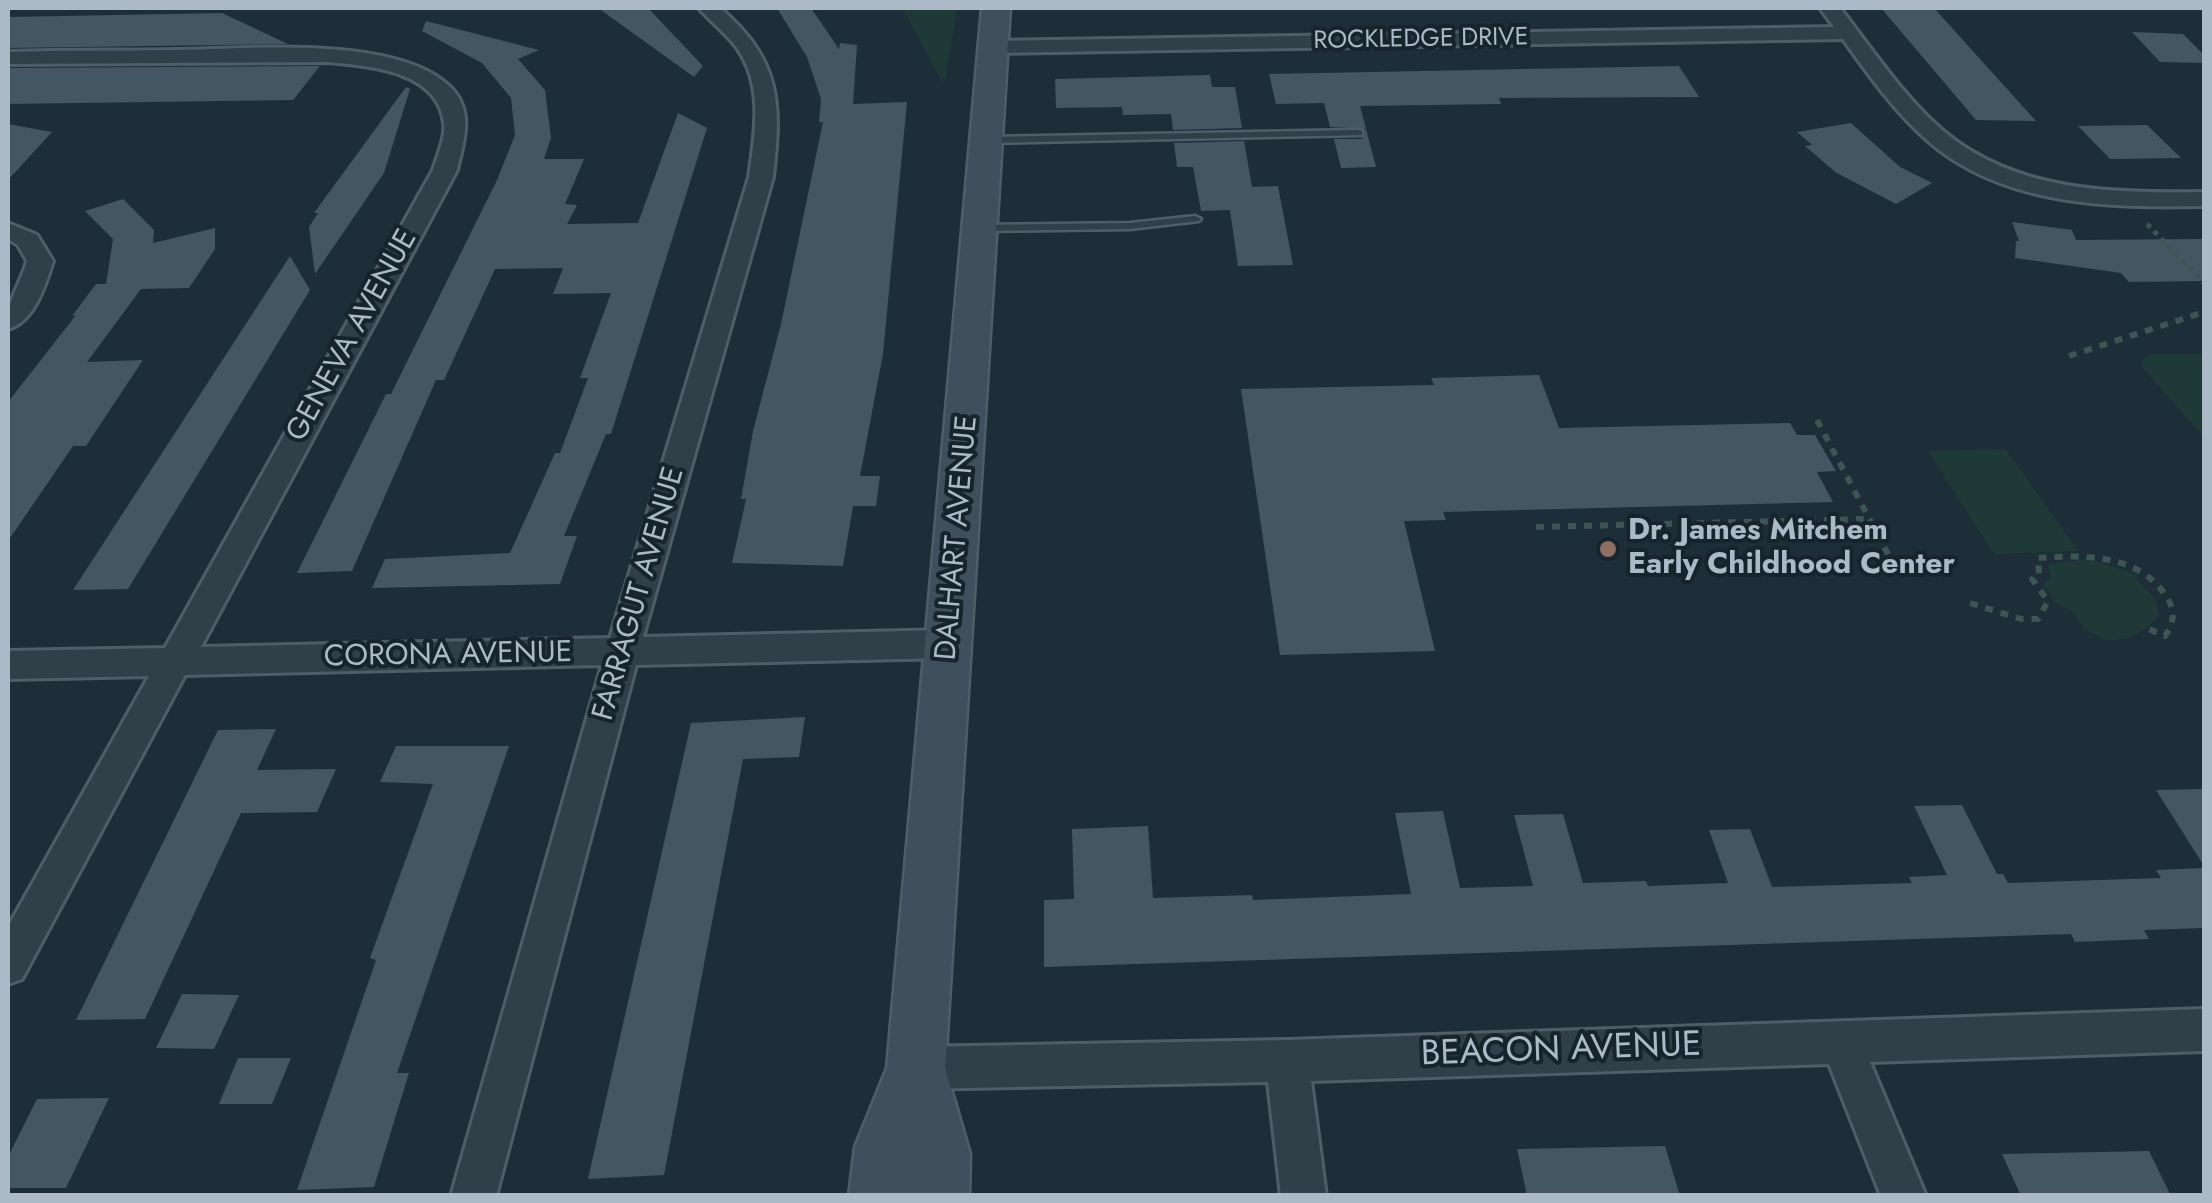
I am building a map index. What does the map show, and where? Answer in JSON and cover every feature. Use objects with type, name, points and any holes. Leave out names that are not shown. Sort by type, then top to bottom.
[{"type":"main road","name":"DALHART AVENUE","points":[[880,1196],[885,1147],[916,1068],[994,27]]},
{"type":"main road","name":"DALHART AVENUE","points":[[916,1068],[939,1154],[938,1196]]},
{"type":"street","name":"FARRAGUT AVENUE","points":[[472,1196],[622,652],[761,176],[770,114],[761,70],[732,26],[709,8]]},
{"type":"street","points":[[1830,8],[1922,122],[1951,148],[2000,176],[2060,194],[2128,200],[2204,198]]},
{"type":"street","name":"ROCKLEDGE DRIVE","points":[[994,27],[1850,33]]},
{"type":"street","name":"GENEVA AVENUE","points":[[8,58],[308,54],[355,58],[413,71],[442,90],[456,113],[457,140],[8,965]]},
{"type":"street","points":[[8,230],[28,240],[40,261],[32,289],[8,320]]},
{"type":"street","name":"CORONA AVENUE","points":[[8,665],[950,644]]},
{"type":"street","name":"BEACON AVENUE","points":[[916,1068],[1288,1061],[2204,1030]]},
{"type":"street","points":[[1841,1042],[1904,1196]]},
{"type":"street","points":[[1288,1061],[1304,1196]]},
{"type":"lane","points":[[987,140],[1358,133]]},
{"type":"lane","points":[[981,228],[1130,226],[1195,219]]},
{"type":"path","points":[[2142,219],[2204,283]]},
{"type":"path","points":[[2069,356],[2204,312]]},
{"type":"path","points":[[1817,420],[1850,478],[1844,478],[1890,558]]},
{"type":"path","points":[[1536,526],[1868,518]]},
{"type":"path","points":[[1970,603],[2020,619],[2038,618],[2048,602],[2032,579],[2039,575],[2038,558],[2099,556],[2144,574],[2171,603],[2175,616],[2165,636],[2149,629]]},
{"type":"green space","points":[[902,8],[957,8],[944,85]]},
{"type":"green space","points":[[2152,354],[2204,354],[2204,437],[2142,367],[2141,361]]},
{"type":"green space","points":[[2006,449],[2078,551],[1994,554],[1928,451]]},
{"type":"green space","points":[[2090,559],[2138,575],[2136,579],[2156,600],[2159,615],[2149,626],[2130,638],[2108,641],[2084,629],[2073,612],[2056,603],[2043,584],[2051,578],[2048,564]]},
{"type":"building","points":[[598,8],[648,8],[703,66],[694,77]]},
{"type":"building","points":[[777,8],[811,8],[839,49],[840,43],[857,45],[853,104],[907,102],[883,354],[860,476],[880,476],[876,506],[853,506],[843,566],[732,563],[746,499],[741,499],[753,431],[781,324],[823,122],[819,122],[821,99],[807,57]]},
{"type":"building","points":[[1881,8],[1934,8],[2036,121],[1976,120]]},
{"type":"building","points":[[222,13],[288,44],[8,48],[8,17]]},
{"type":"building","points":[[426,21],[539,50],[518,59],[545,90],[551,138],[544,159],[584,159],[565,204],[577,205],[567,224],[638,223],[678,113],[707,128],[611,434],[606,434],[564,536],[577,536],[560,584],[372,588],[385,559],[510,553],[555,453],[560,453],[588,378],[580,378],[611,293],[553,294],[563,268],[495,269],[444,380],[436,380],[352,571],[297,573],[386,394],[391,394],[497,180],[515,135],[511,98],[482,63],[422,31]]},
{"type":"building","points":[[2132,32],[2183,34],[2204,55],[2204,63],[2160,62]]},
{"type":"building","points":[[320,66],[293,100],[8,104],[8,68]]},
{"type":"building","points":[[1679,66],[1699,97],[1499,98],[1501,104],[1360,106],[1376,167],[1341,168],[1334,139],[1362,139],[1365,129],[1330,127],[1324,103],[1276,104],[1269,74]]},
{"type":"building","points":[[1210,75],[1212,87],[1235,87],[1242,128],[1173,130],[1171,114],[1123,115],[1122,107],[1056,108],[1055,79]]},
{"type":"building","points":[[406,87],[410,89],[384,173],[315,274],[309,227],[318,213],[314,213]]},
{"type":"building","points":[[1851,123],[1900,167],[1932,183],[1896,204],[1835,172],[1805,146],[1812,145],[1797,132]]},
{"type":"building","points":[[8,124],[52,132],[8,180]]},
{"type":"building","points":[[2147,125],[2181,158],[2110,159],[2078,126]]},
{"type":"building","points":[[1244,141],[1252,187],[1278,186],[1293,265],[1238,266],[1230,210],[1201,211],[1193,167],[1177,167],[1174,143]]},
{"type":"building","points":[[123,199],[154,230],[153,243],[215,228],[215,249],[189,288],[141,289],[87,362],[143,360],[86,446],[73,446],[8,541],[8,402],[96,284],[106,284],[113,239],[85,211]]},
{"type":"building","points":[[2012,222],[2072,230],[2076,240],[2204,239],[2204,281],[2129,282],[2121,273],[2015,258],[2019,241]]},
{"type":"building","points":[[290,256],[310,290],[128,589],[73,590]]},
{"type":"building","points":[[1539,375],[1559,428],[1790,423],[1797,435],[1815,435],[1836,471],[1817,472],[1833,502],[1443,512],[1446,520],[1404,521],[1435,651],[1280,655],[1241,389],[1434,385],[1431,378]]},
{"type":"building","points":[[805,717],[799,757],[743,759],[664,1175],[588,1179],[691,723]]},
{"type":"building","points":[[276,729],[257,770],[336,769],[317,812],[241,813],[145,1019],[76,1020],[218,730]]},
{"type":"building","points":[[396,746],[509,746],[397,1073],[409,1073],[374,1187],[297,1190],[376,960],[370,958],[433,784],[380,782]]},
{"type":"building","points":[[2204,789],[2204,866],[2156,790]]},
{"type":"building","points":[[1962,805],[1997,874],[2003,874],[2008,883],[2161,878],[2156,870],[2204,868],[2204,928],[2144,930],[2149,939],[2075,942],[2071,934],[1044,967],[1044,900],[1074,899],[1072,829],[1148,826],[1153,898],[1252,895],[1253,900],[1411,894],[1395,813],[1443,811],[1460,888],[1533,886],[1514,815],[1563,814],[1583,883],[1728,883],[1709,830],[1750,829],[1772,887],[1912,883],[1909,877],[1947,875],[1914,806]]},
{"type":"building","points":[[182,994],[239,995],[214,1049],[156,1048]]},
{"type":"building","points":[[238,1058],[291,1058],[272,1104],[219,1104]]},
{"type":"building","points":[[109,1098],[66,1188],[8,1188],[8,1157],[37,1099]]},
{"type":"building","points":[[1665,1146],[1680,1196],[1527,1196],[1517,1149]]},
{"type":"building","points":[[2149,1151],[2171,1196],[2021,1196],[2002,1154]]},
{"type":"place","name":"Dr. James Mitchem Early Childhood Center","points":[[1608,549]]}]
